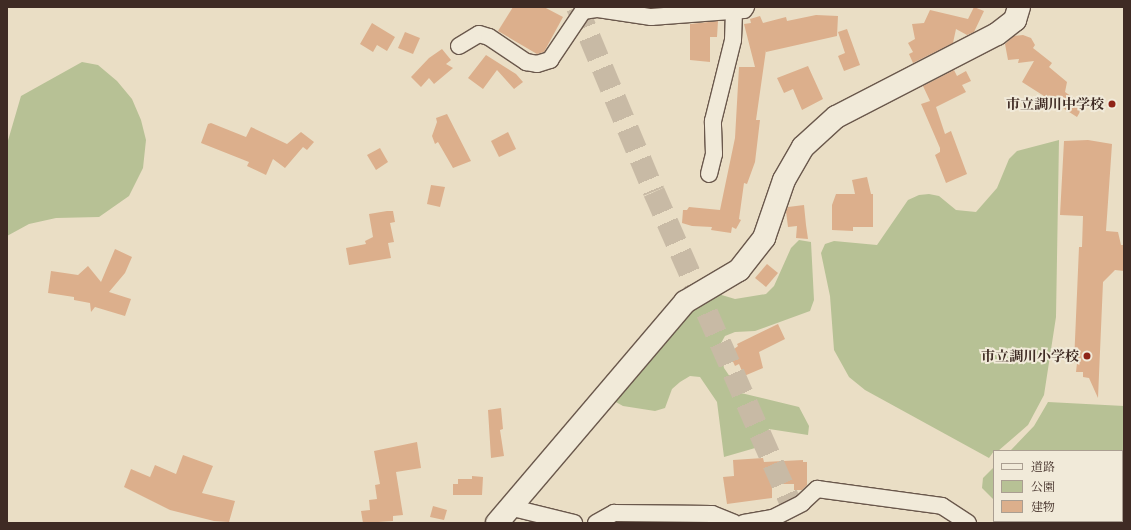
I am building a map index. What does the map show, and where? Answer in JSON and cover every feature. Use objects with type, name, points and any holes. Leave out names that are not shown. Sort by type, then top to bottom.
[{"type":"street","points":[[497,523],[513,508],[685,302],[739,270],[764,238],[784,180],[803,147],[836,117],[997,34],[1015,20],[1019,7]]},
{"type":"street","points":[[459,46],[479,34],[489,37],[526,62],[537,64],[550,60],[580,9],[598,9],[650,17],[740,9],[713,121],[714,154],[709,174]]},
{"type":"street","points":[[744,523],[773,518],[802,502],[817,489],[942,506],[968,523]]},
{"type":"street","points":[[513,508],[574,523]]},
{"type":"street","points":[[596,523],[614,513],[712,514],[734,523]]},
{"type":"green space","points":[[82,62],[98,65],[117,81],[132,99],[141,120],[146,140],[143,168],[129,196],[99,217],[56,218],[29,224],[7,236],[7,144],[21,96]]},
{"type":"green space","points":[[1059,140],[1056,317],[1044,395],[1028,425],[999,450],[993,450],[989,458],[865,390],[849,377],[834,350],[830,296],[821,253],[825,244],[834,241],[877,245],[908,200],[919,195],[929,194],[939,196],[956,210],[976,212],[997,188],[1009,159],[1017,151]]},
{"type":"green space","points":[[799,240],[811,242],[814,300],[810,311],[755,331],[735,332],[725,336],[720,345],[724,368],[741,393],[799,407],[809,426],[808,435],[769,429],[762,446],[724,457],[717,402],[700,377],[690,376],[680,382],[672,389],[665,408],[655,411],[623,406],[614,401],[661,325],[715,293],[735,299],[766,294],[774,286],[791,248]]},
{"type":"green space","points":[[1048,402],[1124,406],[1123,523],[1073,522],[1123,522],[1123,450],[1011,450],[1034,426]]},
{"type":"green space","points":[[993,468],[993,499],[982,488],[983,478]]},
{"type":"building","points":[[513,7],[544,7],[563,17],[544,52],[537,54],[498,31]]},
{"type":"building","points":[[974,7],[984,11],[974,32],[967,35],[956,29],[953,43],[913,63],[909,54],[913,52],[908,43],[915,39],[912,24],[924,23],[930,10],[968,19]]},
{"type":"building","points":[[816,15],[838,16],[837,36],[766,52],[766,50],[756,120],[760,120],[755,162],[747,184],[744,183],[739,219],[741,220],[736,229],[732,227],[731,233],[711,230],[712,227],[692,226],[682,223],[683,210],[687,210],[689,207],[720,210],[735,138],[739,67],[755,67],[744,24],[751,23],[750,19],[760,16],[763,23],[786,17],[787,21]]},
{"type":"building","points":[[718,21],[717,37],[710,37],[710,62],[690,60],[690,24]]},
{"type":"building","points":[[372,23],[395,37],[387,51],[377,45],[373,52],[360,44]]},
{"type":"building","points":[[847,29],[860,65],[844,71],[838,56],[845,53],[838,32]]},
{"type":"building","points":[[405,32],[420,38],[413,54],[398,48]]},
{"type":"building","points":[[1023,35],[1031,38],[1035,45],[1033,48],[1052,63],[1049,67],[1067,82],[1065,92],[1084,105],[1077,117],[1022,82],[1034,61],[1018,63],[1019,59],[1008,60],[1005,44],[1014,36]]},
{"type":"building","points":[[442,49],[451,60],[446,64],[453,68],[434,84],[429,78],[421,87],[411,77],[429,58]]},
{"type":"building","points":[[486,55],[516,74],[523,82],[514,89],[497,70],[483,89],[468,78]]},
{"type":"building","points":[[808,66],[823,99],[802,110],[793,89],[784,93],[777,78]]},
{"type":"building","points":[[954,70],[957,76],[966,71],[971,81],[962,85],[966,92],[936,107],[945,134],[951,131],[967,174],[946,183],[935,155],[940,152],[940,148],[921,104],[930,101],[923,86]]},
{"type":"building","points":[[447,114],[471,161],[453,168],[438,142],[435,144],[432,136],[437,122],[436,118]]},
{"type":"building","points":[[211,123],[246,137],[251,127],[287,144],[301,132],[314,142],[307,150],[303,147],[285,168],[273,159],[266,175],[247,166],[249,162],[201,143],[208,124]]},
{"type":"building","points":[[508,132],[516,149],[499,157],[491,141]]},
{"type":"building","points":[[1088,140],[1112,144],[1106,231],[1118,232],[1121,245],[1124,245],[1124,271],[1115,270],[1103,282],[1098,398],[1089,378],[1083,377],[1083,372],[1076,372],[1077,363],[1074,363],[1079,247],[1082,247],[1083,216],[1060,215],[1064,141]]},
{"type":"building","points":[[380,148],[388,162],[376,170],[367,155]]},
{"type":"building","points":[[867,177],[871,194],[873,194],[873,227],[853,227],[853,231],[832,230],[832,205],[836,194],[855,194],[852,180]]},
{"type":"building","points":[[431,185],[445,187],[440,207],[427,204]]},
{"type":"building","points":[[804,205],[808,239],[796,238],[797,226],[788,227],[786,211],[788,207]]},
{"type":"building","points":[[393,211],[395,222],[390,223],[394,242],[388,243],[391,258],[349,265],[346,248],[366,244],[365,241],[373,237],[369,214]]},
{"type":"building","points":[[115,249],[132,257],[125,273],[109,292],[131,299],[125,316],[95,307],[91,312],[90,303],[74,300],[74,297],[48,293],[51,271],[78,275],[88,266],[101,282]]},
{"type":"building","points":[[767,264],[778,273],[766,287],[755,278]]},
{"type":"building","points":[[778,324],[785,339],[759,352],[763,368],[744,376],[739,364],[735,366],[729,353],[738,346],[737,344]]},
{"type":"building","points":[[501,408],[503,429],[500,430],[504,456],[491,458],[488,410]]},
{"type":"building","points":[[417,442],[421,468],[396,472],[403,515],[393,516],[393,521],[363,523],[361,511],[370,510],[369,500],[377,499],[375,485],[380,484],[374,451]]},
{"type":"building","points":[[183,455],[213,466],[202,493],[235,501],[229,522],[214,521],[170,510],[124,487],[131,469],[150,477],[155,465],[176,474]]},
{"type":"building","points":[[763,458],[764,462],[803,460],[803,462],[807,462],[807,485],[802,490],[794,490],[794,484],[772,484],[772,498],[727,504],[723,477],[734,476],[733,460]]},
{"type":"building","points":[[472,476],[483,477],[482,495],[453,495],[453,484],[458,484],[458,479],[472,479]]},
{"type":"building","points":[[433,506],[447,510],[444,520],[430,517]]},
{"type":"tunnel","points":[[577,7],[654,192],[799,523]]},
{"type":"place","name":"市立調川中学校","points":[[1112,104]]},
{"type":"place","name":"市立調川小学校","points":[[1087,356]]}]
